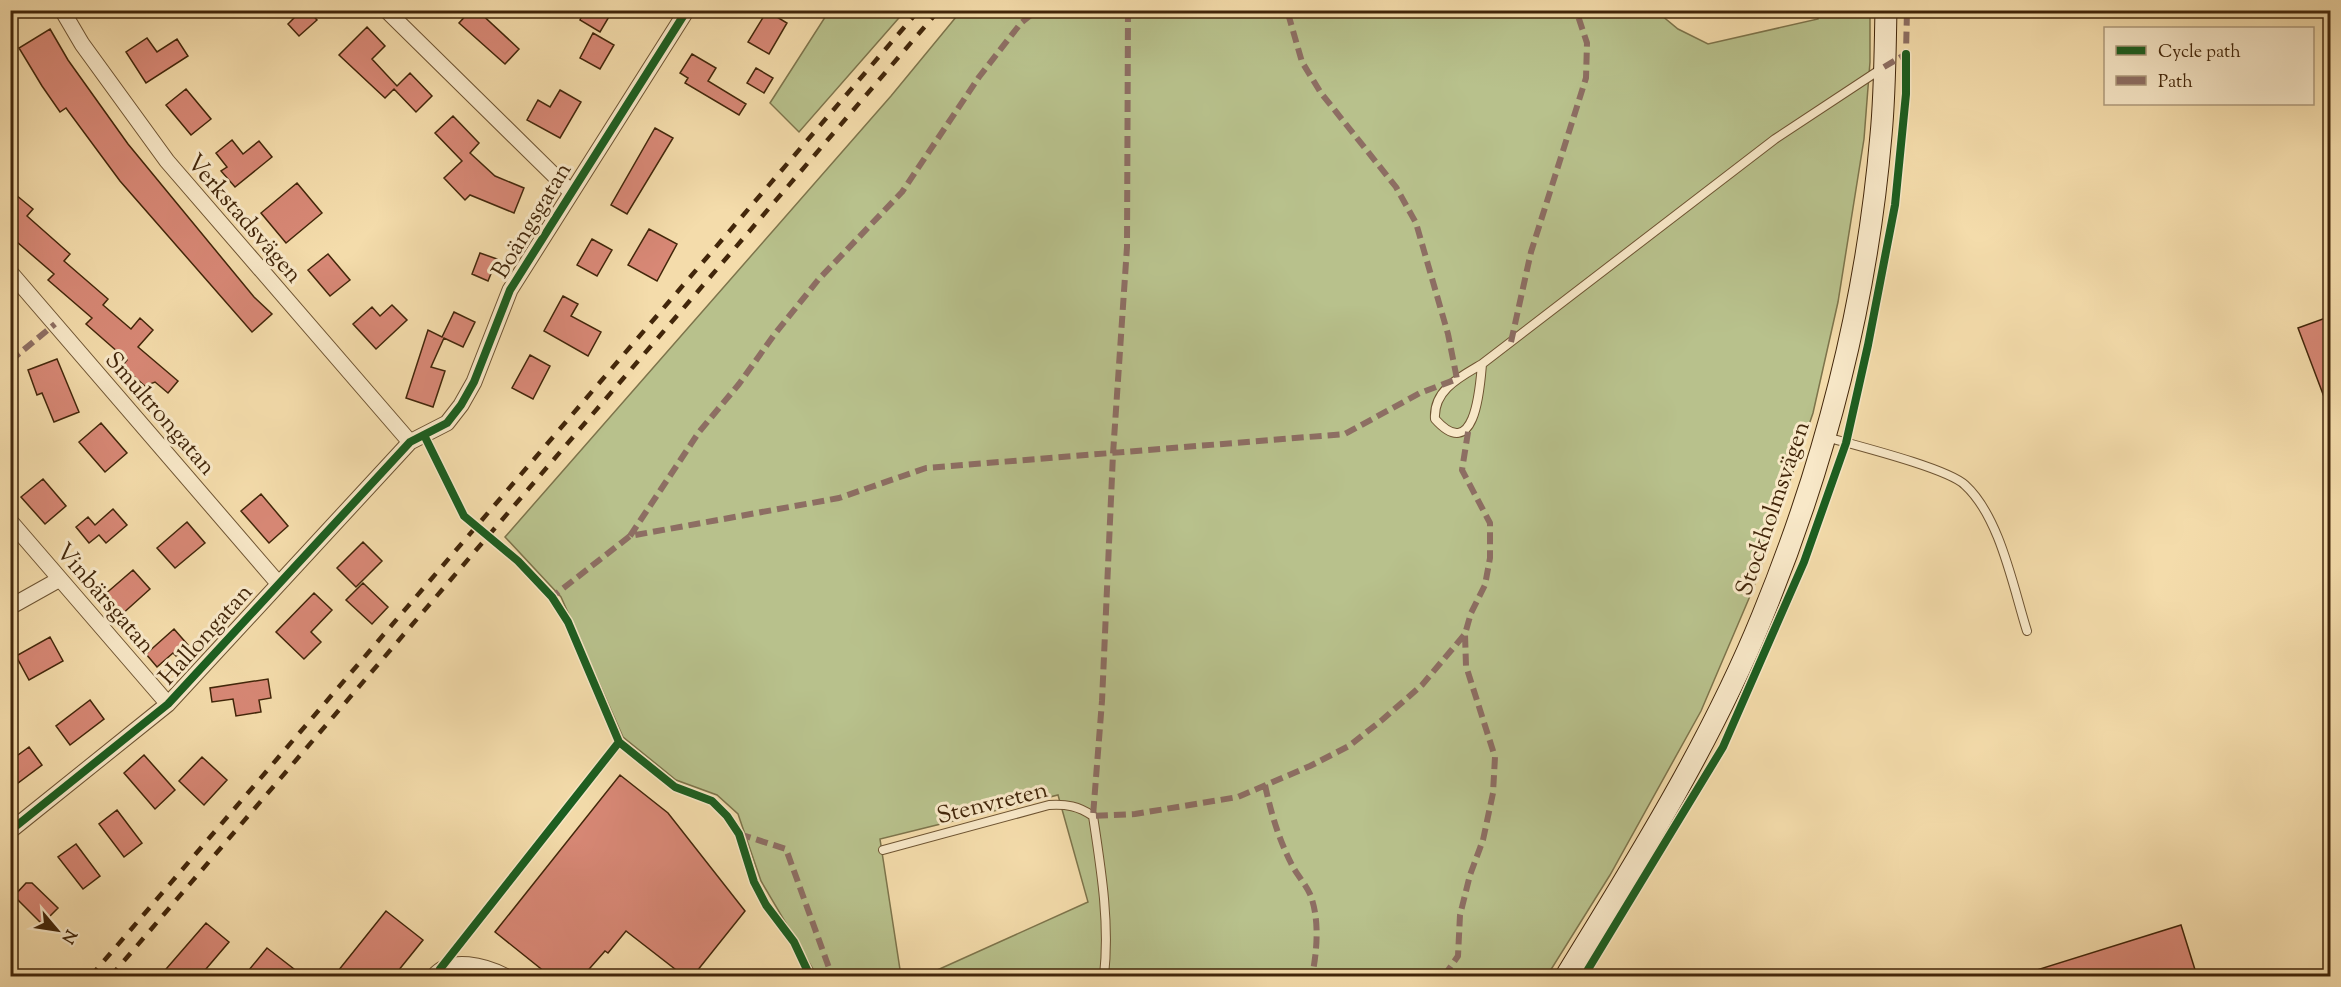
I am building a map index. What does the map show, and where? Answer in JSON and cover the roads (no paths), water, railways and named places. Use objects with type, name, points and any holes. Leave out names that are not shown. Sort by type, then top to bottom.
[{"type":"main road","name":"Stockholmsvägen","points":[[1576,973],[1739,668],[1786,556],[1825,437],[1863,271],[1882,134],[1886,10]]},
{"type":"street","name":"Verkstadsvägen","points":[[62,10],[82,44],[167,161],[410,442]]},
{"type":"street","points":[[386,10],[570,191]]},
{"type":"street","name":"Boängsgatan","points":[[410,442],[447,423],[461,405],[474,382],[510,290],[570,191],[687,10]]},
{"type":"street","name":"Smultrongatan","points":[[10,272],[278,583]]},
{"type":"street","name":"Hallongatan","points":[[10,831],[168,704],[410,442]]},
{"type":"street","name":"Vinbärsgatan","points":[[10,521],[168,704]]},
{"type":"street","points":[[10,608],[60,579]]},
{"type":"street","points":[[434,976],[440,969],[465,965],[487,967],[505,976]]},
{"type":"lane","points":[[1482,364],[1476,415],[1469,426],[1461,431],[1449,431],[1435,419],[1437,398],[1457,379],[1482,364],[1775,139],[1884,67]]},
{"type":"lane","points":[[1825,437],[1943,473],[1964,484],[1983,507],[1993,526],[2027,631]]},
{"type":"lane","name":"Stenvreten","points":[[883,850],[1049,805],[1065,804],[1080,808],[1093,816],[1103,888],[1106,953],[1104,976]]},
{"type":"railway","points":[[91,976],[919,10]]},
{"type":"railway","points":[[111,976],[939,10]]}]
